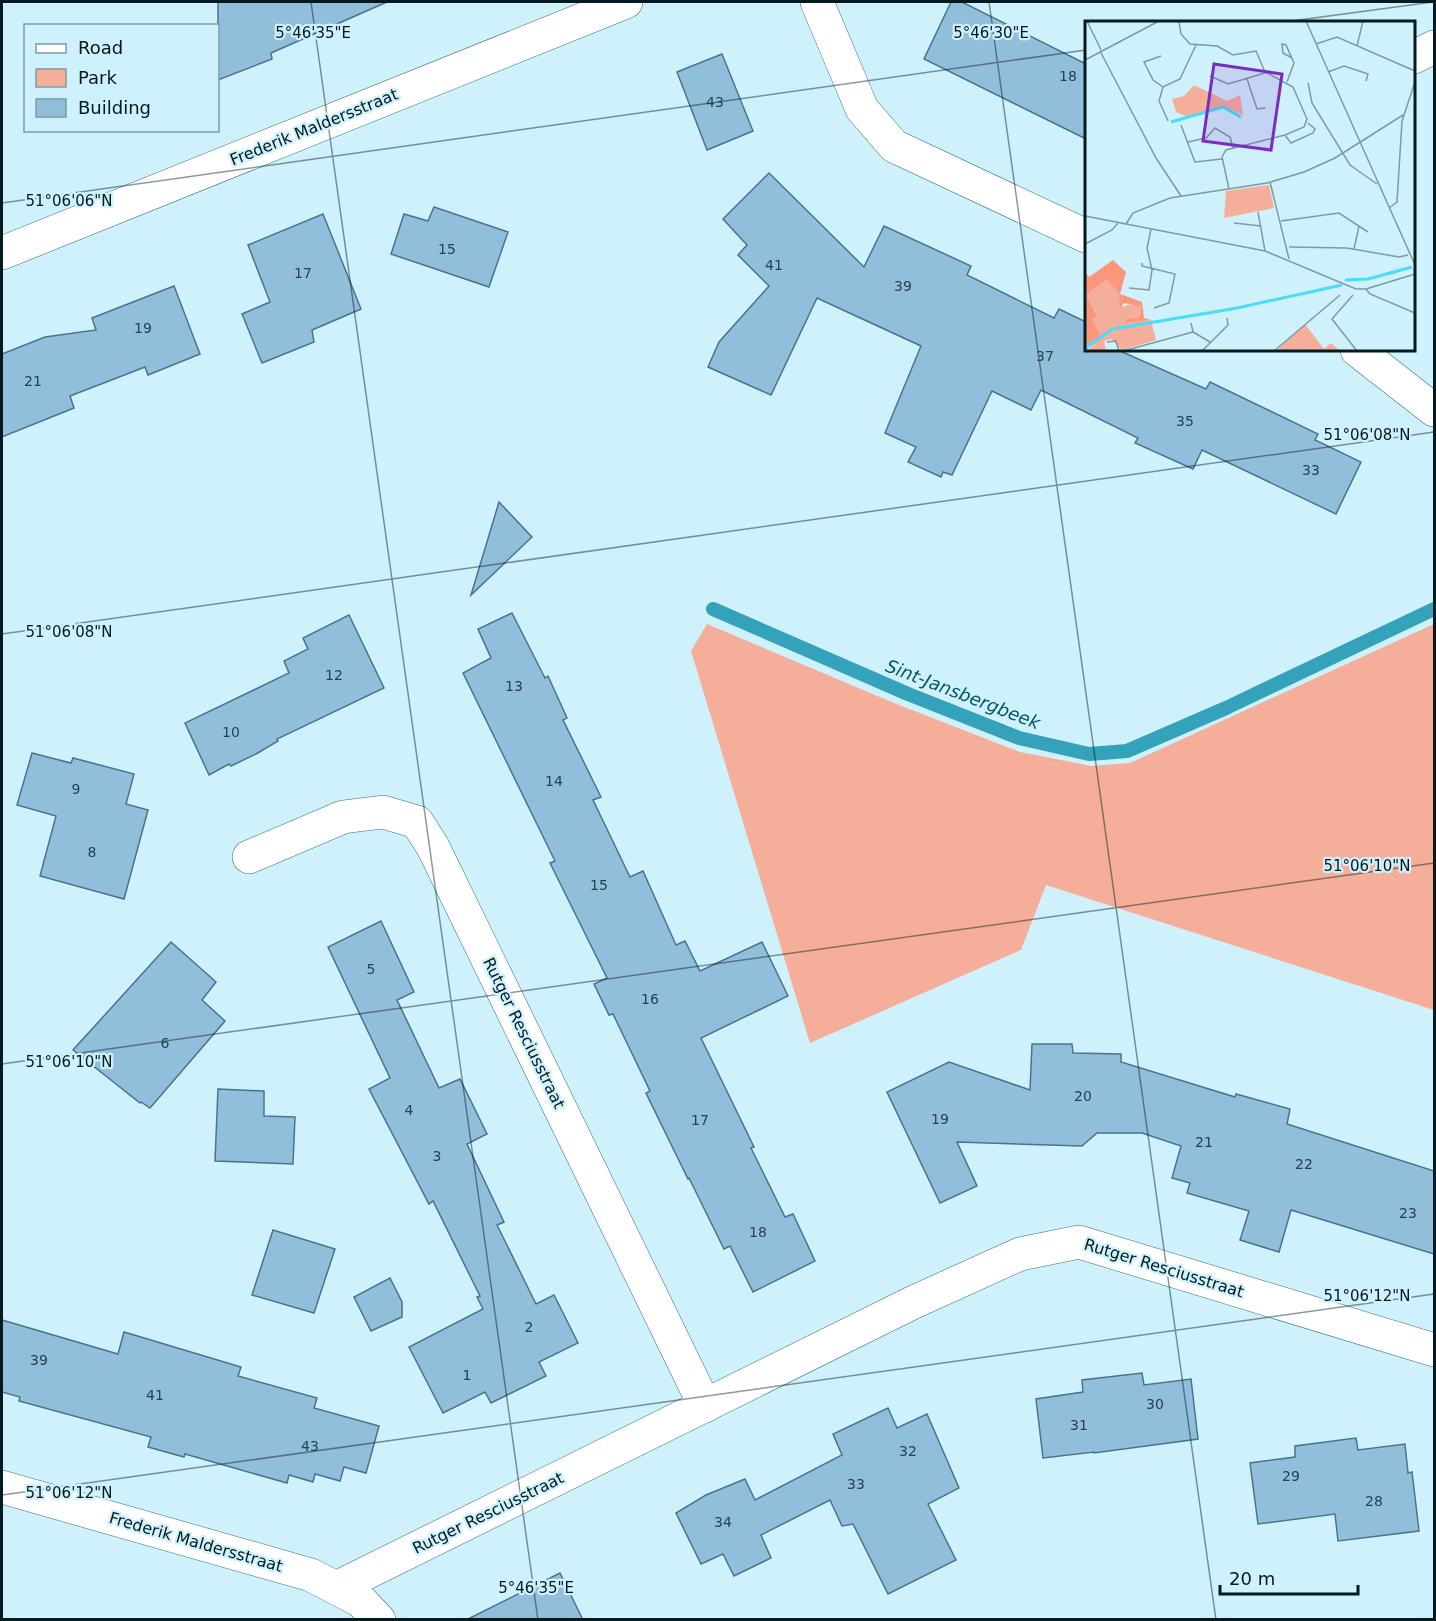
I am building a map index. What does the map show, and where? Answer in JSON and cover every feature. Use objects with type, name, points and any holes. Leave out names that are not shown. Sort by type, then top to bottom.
[{"type":"street","name":"Frederik Maldersstraat","points":[[2,253],[626,2]]},
{"type":"street","points":[[817,2],[862,109],[894,146],[1085,236]]},
{"type":"street","points":[[1415,56],[1434,47]]},
{"type":"street","points":[[1357,351],[1434,410]]},
{"type":"street","name":"Rutger Resciusstraat","points":[[249,857],[343,816],[382,812],[417,822],[433,846],[705,1406]]},
{"type":"street","name":"Rutger Resciusstraat","points":[[336,1588],[914,1302],[1020,1254],[1079,1242],[1434,1350]]},
{"type":"street","name":"Frederik Maldersstraat","points":[[2,1487],[311,1575],[361,1601],[379,1620]]},
{"type":"green space","points":[[707,624],[894,703],[1020,752],[1091,766],[1130,763],[1434,624],[1434,1010],[1046,885],[1021,950],[810,1043],[691,651]]},
{"type":"building","points":[[218,2],[387,2],[271,53],[272,59],[219,80]]},
{"type":"building","points":[[951,2],[962,2],[1085,64],[1085,139],[924,59]]},
{"type":"building","points":[[722,54],[753,131],[707,150],[677,72]]},
{"type":"building","points":[[769,173],[864,267],[884,226],[971,266],[967,275],[1054,318],[1059,309],[1085,322],[1085,351],[1120,351],[1206,389],[1210,382],[1318,434],[1315,440],[1361,462],[1336,514],[1202,450],[1193,469],[1135,443],[1138,438],[1041,390],[1031,410],[992,391],[952,475],[943,472],[941,477],[908,462],[916,447],[885,433],[921,346],[817,298],[771,395],[708,367],[719,342],[769,286],[738,255],[747,245],[723,219]]},
{"type":"building","points":[[434,207],[508,232],[489,287],[391,254],[404,214],[428,221]]},
{"type":"building","points":[[323,214],[361,309],[312,330],[314,342],[262,363],[242,314],[270,302],[248,245]]},
{"type":"building","points":[[174,286],[200,354],[148,375],[145,367],[70,396],[74,408],[2,437],[2,354],[45,337],[96,330],[92,318]]},
{"type":"building","points":[[499,502],[532,537],[471,595]]},
{"type":"building","points":[[512,613],[545,678],[548,676],[567,718],[563,720],[601,797],[593,800],[630,877],[643,871],[676,945],[685,941],[700,971],[762,942],[788,996],[701,1038],[785,1217],[793,1214],[815,1261],[753,1292],[730,1246],[724,1249],[646,1093],[650,1091],[613,1014],[609,1015],[594,984],[607,978],[550,863],[555,861],[463,673],[491,658],[478,629]]},
{"type":"building","points":[[349,615],[384,688],[277,739],[278,741],[256,754],[231,766],[229,764],[209,775],[185,723],[289,673],[284,661],[308,649],[303,638]]},
{"type":"building","points":[[32,753],[71,763],[73,758],[134,774],[126,804],[148,810],[124,899],[40,876],[56,816],[17,805]]},
{"type":"building","points":[[381,921],[414,992],[397,1000],[439,1088],[460,1079],[487,1134],[467,1144],[504,1222],[497,1225],[536,1304],[554,1295],[578,1343],[539,1362],[546,1376],[491,1403],[485,1392],[443,1413],[409,1347],[483,1309],[477,1297],[480,1296],[433,1201],[429,1204],[369,1089],[390,1078],[328,947]]},
{"type":"building","points":[[171,942],[216,982],[202,1000],[225,1021],[150,1108],[140,1103],[73,1050]]},
{"type":"building","points":[[1032,1044],[1072,1044],[1073,1053],[1121,1054],[1121,1062],[1235,1097],[1236,1094],[1290,1109],[1287,1124],[1434,1171],[1434,1254],[1291,1210],[1279,1252],[1240,1240],[1249,1211],[1187,1193],[1190,1183],[1172,1178],[1181,1146],[1142,1133],[1097,1133],[1082,1146],[957,1142],[977,1186],[940,1203],[887,1092],[949,1062],[1030,1090]]},
{"type":"building","points":[[218,1089],[264,1091],[264,1116],[295,1117],[293,1164],[215,1161]]},
{"type":"building","points":[[273,1230],[335,1249],[314,1313],[252,1295]]},
{"type":"building","points":[[390,1278],[402,1302],[402,1317],[371,1331],[354,1297]]},
{"type":"building","points":[[2,1320],[118,1354],[124,1332],[241,1367],[238,1376],[317,1398],[314,1408],[379,1426],[366,1473],[344,1467],[340,1481],[315,1474],[313,1482],[289,1475],[287,1483],[185,1454],[184,1457],[148,1447],[151,1437],[19,1401],[20,1397],[2,1392]]},
{"type":"building","points":[[1142,1373],[1144,1385],[1191,1379],[1198,1439],[1043,1458],[1036,1399],[1083,1392],[1082,1380]]},
{"type":"building","points":[[888,1408],[897,1428],[927,1414],[959,1488],[928,1504],[956,1560],[888,1594],[853,1524],[842,1526],[830,1500],[761,1535],[771,1558],[734,1576],[723,1554],[701,1564],[676,1513],[706,1495],[745,1479],[755,1500],[842,1455],[833,1434]]},
{"type":"building","points":[[1356,1438],[1358,1450],[1405,1444],[1408,1473],[1412,1472],[1419,1531],[1338,1541],[1335,1514],[1258,1524],[1250,1463],[1295,1457],[1295,1446]]},
{"type":"building","points":[[560,1573],[583,1620],[466,1620]]},
{"type":"waterway","name":"Sint-Jansbergbeek","points":[[713,609],[908,694],[1019,738],[1089,754],[1127,751],[1226,708],[1434,609]]}]
